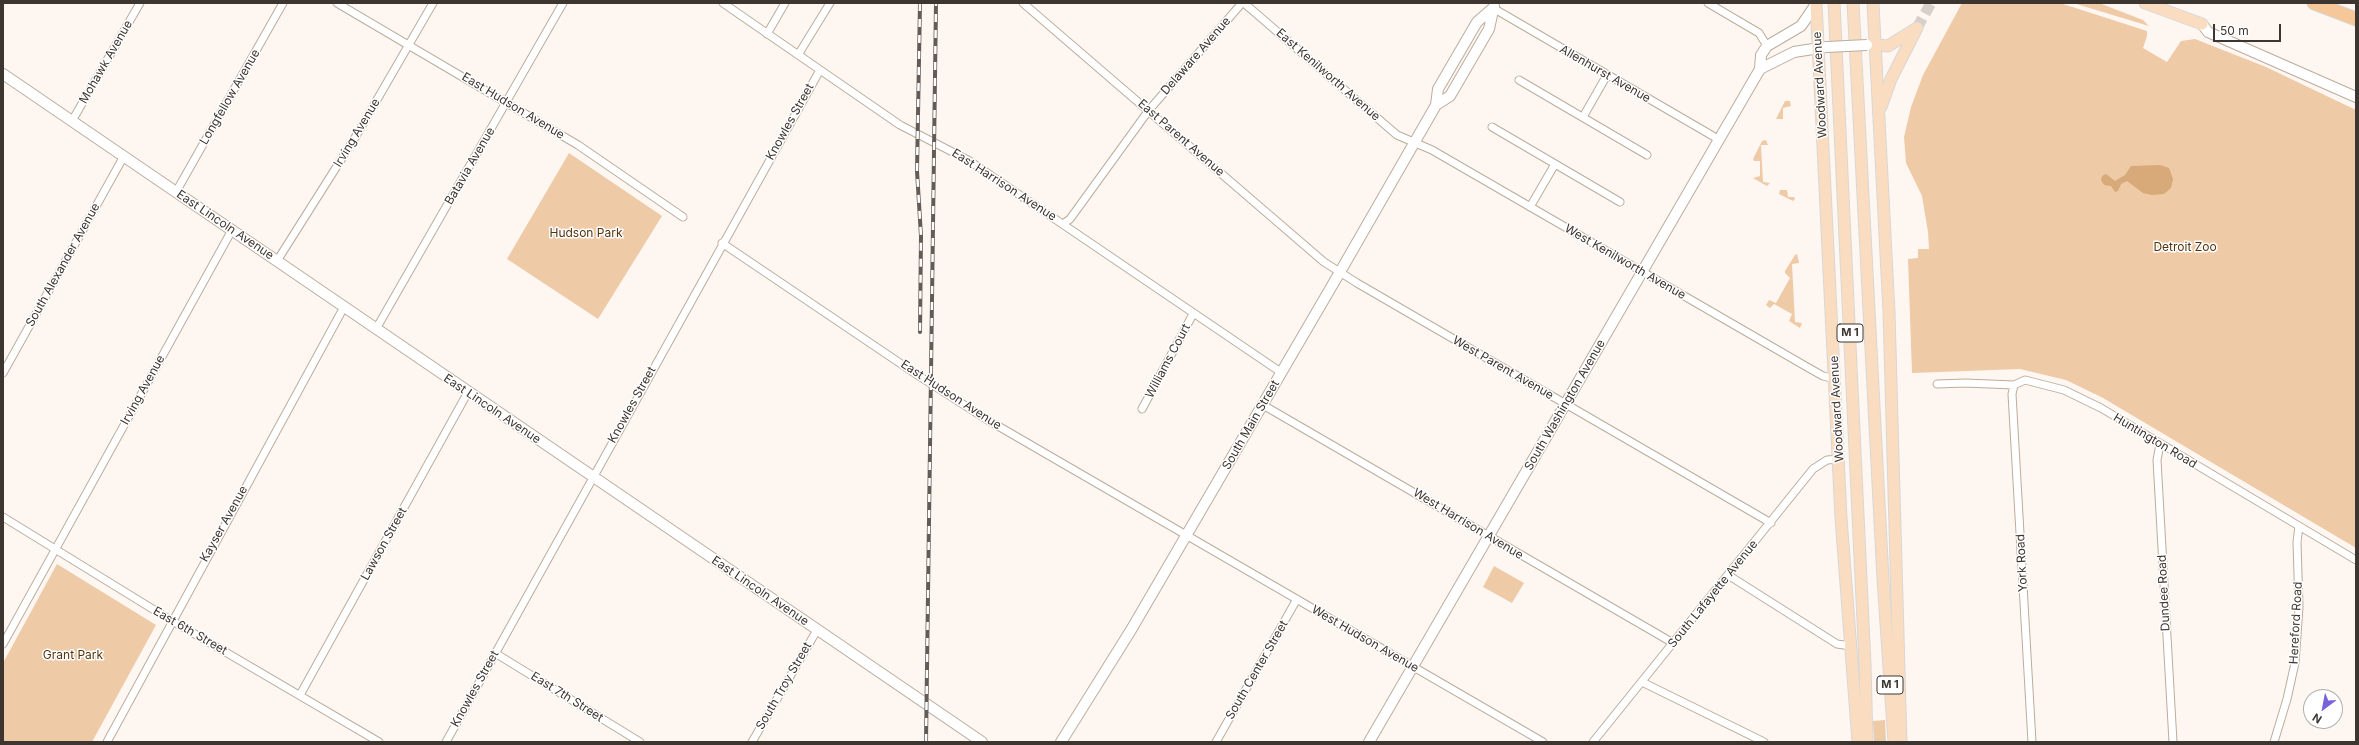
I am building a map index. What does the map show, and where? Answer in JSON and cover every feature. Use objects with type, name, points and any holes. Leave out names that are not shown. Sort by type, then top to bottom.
[{"type":"highway","points":[[2314,3],[2356,19]]},
{"type":"main road","name":"Woodward Avenue","points":[[1834,3],[1865,664],[1867,742]]},
{"type":"main road","name":"M 1","points":[[1853,3],[1883,579],[1894,742]]},
{"type":"main road","points":[[1873,3],[1871,45],[1879,111],[1889,312],[1901,742]]},
{"type":"main road","points":[[2145,3],[2202,24],[2208,32],[2356,98]]},
{"type":"main road","points":[[1767,46],[1797,30],[1816,4]]},
{"type":"main road","name":"Woodward Avenue","points":[[1816,4],[1822,47],[1841,518],[1858,742]]},
{"type":"main road","name":"South Main Street","points":[[1061,742],[1187,536],[1415,143],[1436,106],[1438,89],[1477,22],[1495,6]]},
{"type":"main road","points":[[1760,69],[1787,55],[1822,47],[1871,45],[1888,46],[1917,28],[1891,79],[1879,111]]},
{"type":"main road","name":"South Washington Avenue","points":[[1369,742],[1760,69],[1761,55],[1767,46]]},
{"type":"main road","name":"East Lincoln Avenue","points":[[4,79],[72,121],[124,156],[982,742]]},
{"type":"street","name":"Mohawk Avenue","points":[[72,121],[140,3]]},
{"type":"street","name":"Longfellow Avenue","points":[[176,192],[283,3]]},
{"type":"street","name":"East Hudson Avenue","points":[[337,3],[507,101],[578,145],[683,217]]},
{"type":"street","name":"Irving Avenue","points":[[277,261],[356,136],[433,3]]},
{"type":"street","name":"Batavia Avenue","points":[[376,329],[563,3]]},
{"type":"street","name":"East Harrison Avenue","points":[[723,3],[900,125],[959,155],[1282,373]]},
{"type":"street","points":[[767,34],[785,3]]},
{"type":"street","points":[[798,55],[830,3]]},
{"type":"street","name":"East Parent Avenue","points":[[1023,3],[1321,259],[1340,272]]},
{"type":"street","name":"Delaware Avenue","points":[[1063,224],[1070,219],[1149,110],[1243,3]]},
{"type":"street","name":"East Kenilworth Avenue","points":[[1243,3],[1397,135],[1415,143]]},
{"type":"street","points":[[1708,3],[1759,33],[1767,46]]},
{"type":"street","name":"Allenhurst Avenue","points":[[1495,6],[1607,75],[1718,139]]},
{"type":"street","name":"Knowles Street","points":[[446,742],[722,243],[820,70]]},
{"type":"street","points":[[1583,117],[1607,75]]},
{"type":"street","points":[[1519,80],[1647,155]]},
{"type":"street","points":[[1492,127],[1620,202]]},
{"type":"street","name":"West Kenilworth Avenue","points":[[1415,143],[1432,150],[1807,368],[1824,376],[1835,379]]},
{"type":"street","name":"South Alexander Avenue","points":[[3,373],[124,156]]},
{"type":"street","points":[[1530,207],[1555,164]]},
{"type":"street","name":"Irving Avenue","points":[[3,644],[232,230]]},
{"type":"street","name":"East Hudson Avenue","points":[[722,243],[967,407],[1187,536]]},
{"type":"street","name":"West Parent Avenue","points":[[1340,272],[1771,523]]},
{"type":"street","name":"Kayser Avenue","points":[[106,742],[171,620],[344,307]]},
{"type":"street","name":"Williams Court","points":[[1142,409],[1193,314]]},
{"type":"street","name":"Huntington Road","points":[[1937,384],[1964,383],[2014,385],[2025,380],[2064,390],[2101,408],[2356,560]]},
{"type":"street","name":"York Road","points":[[2014,385],[2012,394],[2032,742]]},
{"type":"street","name":"Lawson Street","points":[[300,695],[468,392]]},
{"type":"street","name":"West Harrison Avenue","points":[[1263,405],[1673,643]]},
{"type":"street","name":"Dundee Road","points":[[2160,444],[2157,460],[2173,742]]},
{"type":"street","name":"South Lafayette Avenue","points":[[1593,742],[1813,469],[1826,460],[1839,459]]},
{"type":"street","name":"East 6th Street","points":[[3,517],[171,620],[379,742]]},
{"type":"street","name":"Hereford Road","points":[[2274,742],[2287,699],[2295,656],[2299,607],[2297,542],[2299,526]]},
{"type":"street","name":"West Hudson Avenue","points":[[1187,536],[1544,742]]},
{"type":"street","points":[[1728,575],[1836,644],[1851,646]]},
{"type":"street","name":"South Center Street","points":[[1216,742],[1297,599]]},
{"type":"street","name":"South Troy Street","points":[[752,742],[817,630]]},
{"type":"street","name":"East 7th Street","points":[[495,653],[640,742]]},
{"type":"street","points":[[1642,682],[1764,742]]},
{"type":"green space","name":"Detroit Zoo","points":[[1962,3],[2060,3],[2147,31],[2143,48],[2167,62],[2181,41],[2195,39],[2266,67],[2356,110],[2356,548],[2103,398],[2066,380],[2020,369],[1912,373],[1908,259],[1918,258],[1918,249],[1929,249],[1928,232],[1922,196],[1906,163],[1904,137],[1911,107],[1923,75]]},
{"type":"green space","points":[[2073,3],[2099,3],[2143,20],[2149,26]]},
{"type":"green space","points":[[1785,101],[1790,101],[1791,106],[1783,108],[1783,119],[1776,119]]},
{"type":"green space","points":[[1766,140],[1768,145],[1761,145],[1763,182],[1770,183],[1767,186],[1753,178],[1760,176],[1760,161],[1754,161],[1753,159],[1762,141]]},
{"type":"green space","name":"Hudson Park","points":[[569,153],[662,216],[598,319],[507,259]]},
{"type":"green space","points":[[1780,190],[1787,190],[1788,197],[1794,197],[1795,199],[1793,201],[1779,194]]},
{"type":"green space","points":[[1797,254],[1799,263],[1792,264],[1795,322],[1802,323],[1800,328],[1789,321],[1792,314],[1774,304],[1770,308],[1766,305],[1769,300],[1776,303],[1790,278],[1785,271]]},
{"type":"green space","name":"Grant Park","points":[[57,564],[156,625],[92,742],[3,742],[3,663]]},
{"type":"green space","points":[[1494,566],[1524,583],[1512,603],[1483,587]]},
{"type":"green space","points":[[1885,720],[1886,742],[1874,742],[1873,721]]},
{"type":"shaded area","points":[[2160,165],[2169,168],[2173,179],[2171,188],[2164,194],[2152,195],[2143,193],[2127,181],[2121,184],[2118,191],[2115,192],[2111,186],[2104,185],[2101,180],[2102,176],[2106,174],[2115,181],[2125,175],[2131,166]]},
{"type":"tunnel","points":[[1917,28],[1931,3]]},
{"type":"railway","points":[[920,3],[917,171],[921,236],[920,332]]},
{"type":"railway","points":[[926,742],[936,3]]}]
